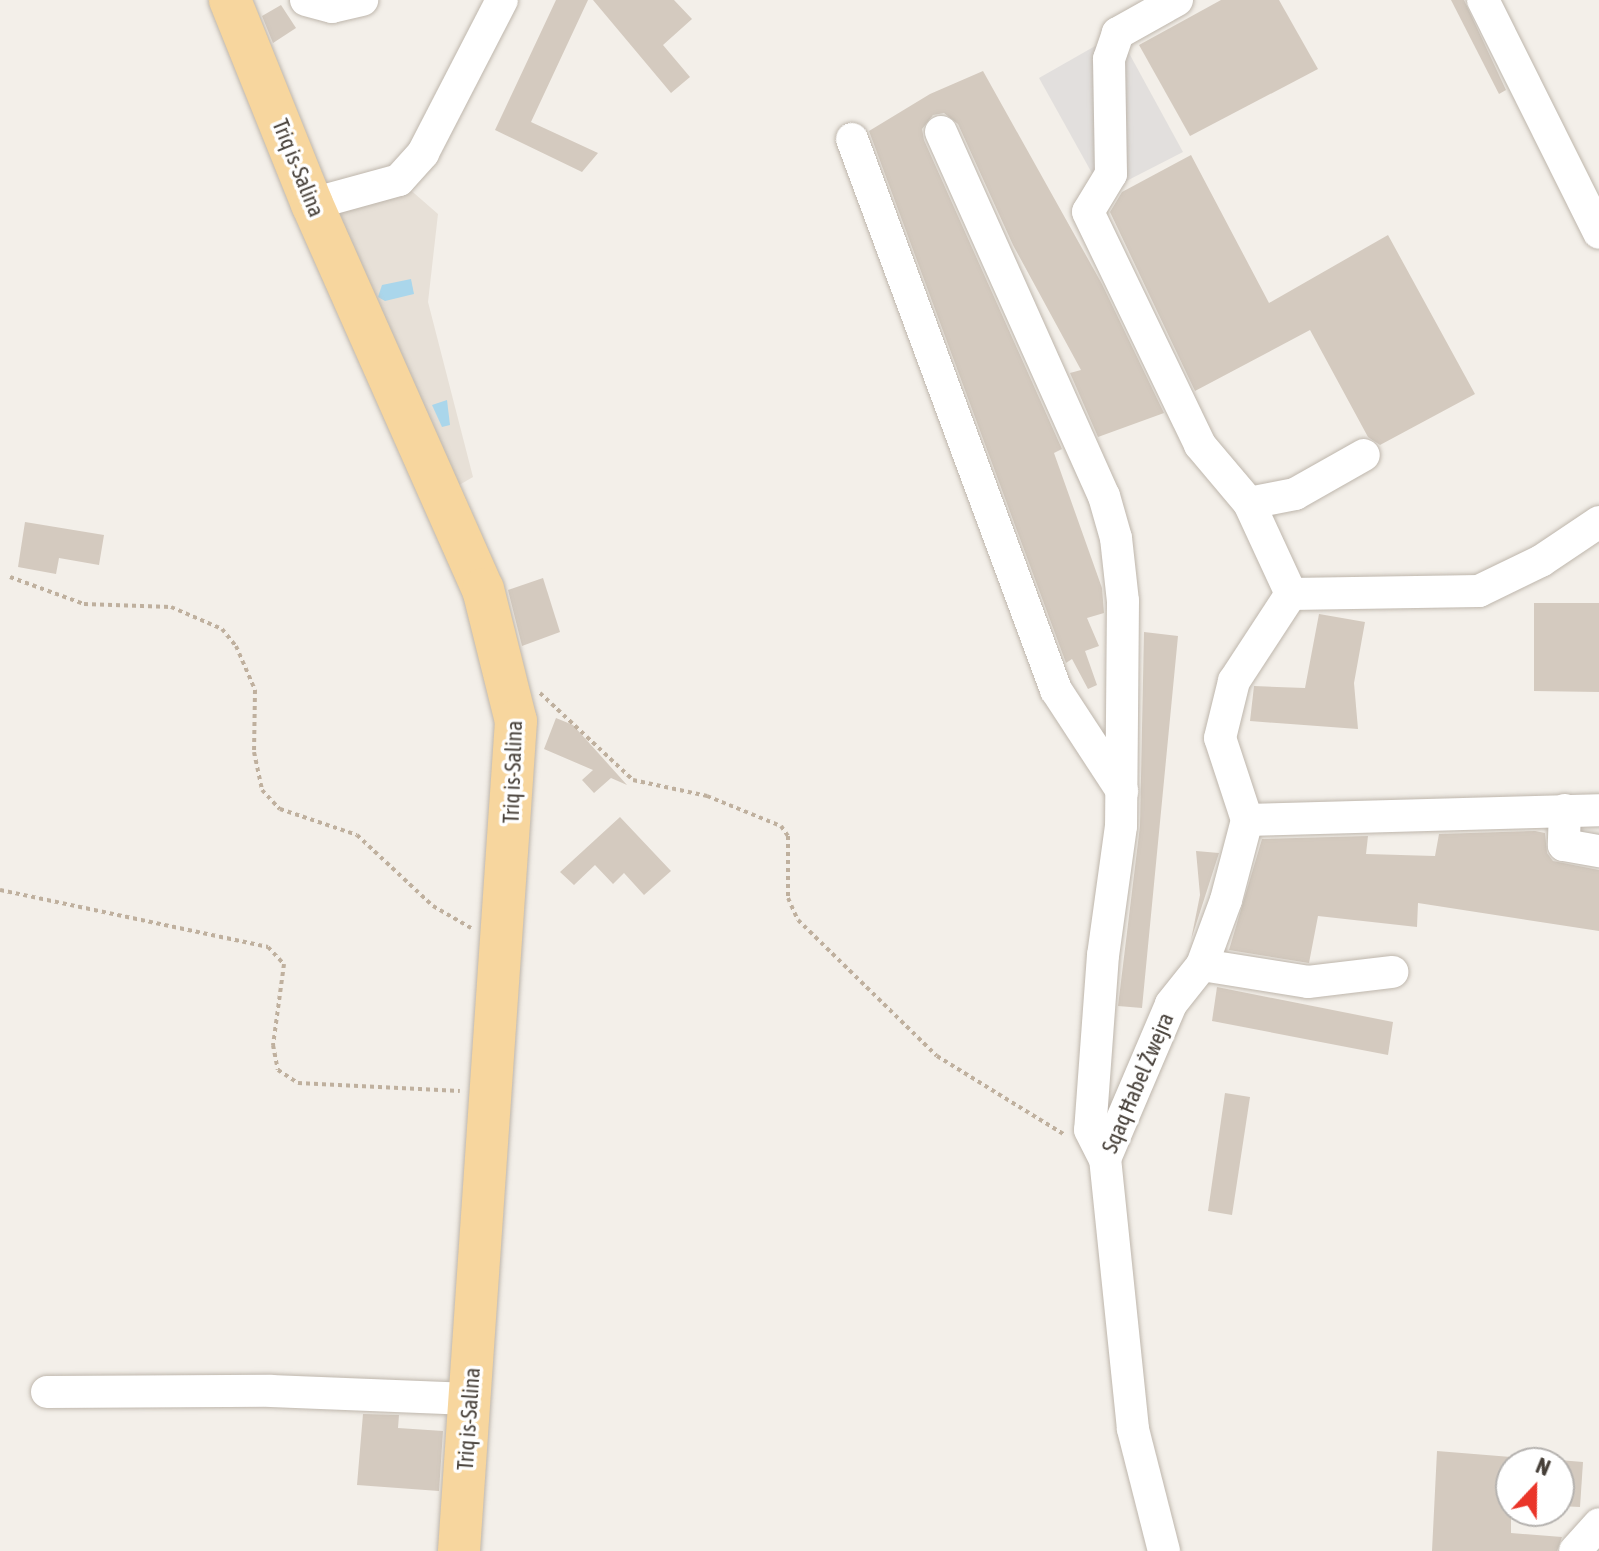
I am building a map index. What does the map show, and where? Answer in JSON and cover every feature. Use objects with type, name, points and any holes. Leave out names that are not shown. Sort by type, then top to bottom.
[{"type":"main road","name":"Triq is-Salina","points":[[230,0],[312,204],[483,589],[511,687],[518,752],[501,929],[459,1551]]},
{"type":"street","points":[[306,0],[332,7],[362,0]]},
{"type":"street","points":[[312,204],[399,180],[423,153],[502,0]]},
{"type":"street","points":[[1177,0],[1118,33],[1109,59],[1111,174],[1088,212],[1200,445],[1249,503],[1291,594]]},
{"type":"street","points":[[1483,0],[1599,233]]},
{"type":"street","points":[[941,132],[1104,496],[1116,538],[1123,601],[1122,791],[1090,1130],[1105,1159]]},
{"type":"street","points":[[852,139],[1056,690],[1122,791]]},
{"type":"street","points":[[1249,503],[1295,494],[1364,455]]},
{"type":"street","points":[[1291,594],[1479,591],[1541,561],[1599,522]]},
{"type":"street","points":[[1291,594],[1234,681],[1220,738],[1247,820],[1599,810]]},
{"type":"street","points":[[1565,810],[1564,845],[1599,851]]},
{"type":"street","name":"Sqaq Ħabel Żwejra","points":[[1164,1551],[1133,1429],[1105,1159],[1171,1004],[1202,965],[1247,820]]},
{"type":"street","points":[[1202,965],[1308,982],[1392,972]]},
{"type":"street","points":[[47,1392],[271,1391],[470,1399]]},
{"type":"street","points":[[1575,1551],[1599,1524]]},
{"type":"path","points":[[10,577],[84,604],[171,607],[222,629],[236,646],[255,690],[256,772],[280,809],[357,835],[446,914],[473,929],[501,929]]},
{"type":"path","points":[[511,687],[530,687],[553,699],[633,780],[707,796],[781,826],[788,836],[788,898],[798,920],[937,1056],[1105,1159]]},
{"type":"path","points":[[0,890],[268,947],[284,964],[273,1045],[278,1070],[298,1083],[491,1093]]},
{"type":"shaded area","points":[[1118,33],[1183,152],[1103,193],[1039,78]]},
{"type":"shaded area","points":[[399,180],[438,214],[428,302],[473,477],[454,488],[312,204]]},
{"type":"water","points":[[411,279],[414,294],[385,301],[378,297],[382,285]]},
{"type":"water","points":[[447,400],[450,425],[442,427],[432,405]]},
{"type":"building","points":[[556,0],[588,0],[531,122],[598,153],[582,172],[495,130]]},
{"type":"building","points":[[593,0],[674,0],[692,19],[663,45],[690,77],[671,93]]},
{"type":"building","points":[[1221,0],[1279,0],[1318,69],[1190,136],[1139,45]]},
{"type":"building","points":[[1451,0],[1464,0],[1506,90],[1499,94]]},
{"type":"building","points":[[281,5],[296,28],[273,43],[262,16]]},
{"type":"building","points":[[983,71],[1102,284],[1164,413],[1098,437],[1070,373],[1081,370],[1013,245],[958,124],[944,113],[933,115],[922,129],[924,140],[1062,449],[1054,453],[1102,588],[1104,613],[1087,618],[1099,646],[1085,651],[1097,685],[1088,689],[1072,659],[1066,663],[869,131],[930,94]]},
{"type":"building","points":[[1191,155],[1269,303],[1388,235],[1475,394],[1380,445],[1368,437],[1310,330],[1195,391],[1110,212],[1122,192]]},
{"type":"building","points":[[25,522],[104,535],[99,565],[59,558],[56,574],[18,567]]},
{"type":"building","points":[[543,578],[560,632],[522,646],[508,590]]},
{"type":"building","points":[[1534,603],[1599,603],[1599,692],[1534,691]]},
{"type":"building","points":[[1319,614],[1365,622],[1354,683],[1358,729],[1250,721],[1254,686],[1305,688]]},
{"type":"building","points":[[1144,632],[1178,636],[1142,1008],[1118,1006],[1140,826]]},
{"type":"building","points":[[556,718],[573,725],[627,785],[611,778],[594,793],[582,780],[593,770],[544,749]]},
{"type":"building","points":[[620,817],[671,871],[644,895],[624,873],[613,884],[595,865],[574,885],[560,872]]},
{"type":"building","points":[[1545,833],[1547,853],[1553,861],[1599,870],[1599,931],[1418,903],[1417,927],[1318,916],[1309,963],[1229,950],[1262,839],[1368,836],[1366,854],[1435,856],[1439,834]]},
{"type":"building","points":[[1196,851],[1219,853],[1191,940],[1200,895]]},
{"type":"building","points":[[1217,987],[1393,1022],[1388,1055],[1212,1021]]},
{"type":"building","points":[[1225,1093],[1250,1097],[1232,1215],[1208,1211]]},
{"type":"building","points":[[363,1414],[399,1415],[398,1428],[443,1431],[439,1491],[357,1485]]},
{"type":"building","points":[[1437,1451],[1495,1456],[1495,1527],[1511,1527],[1511,1533],[1562,1537],[1557,1551],[1432,1551]]},
{"type":"building","points":[[1575,1461],[1583,1462],[1580,1507],[1575,1507]]}]
